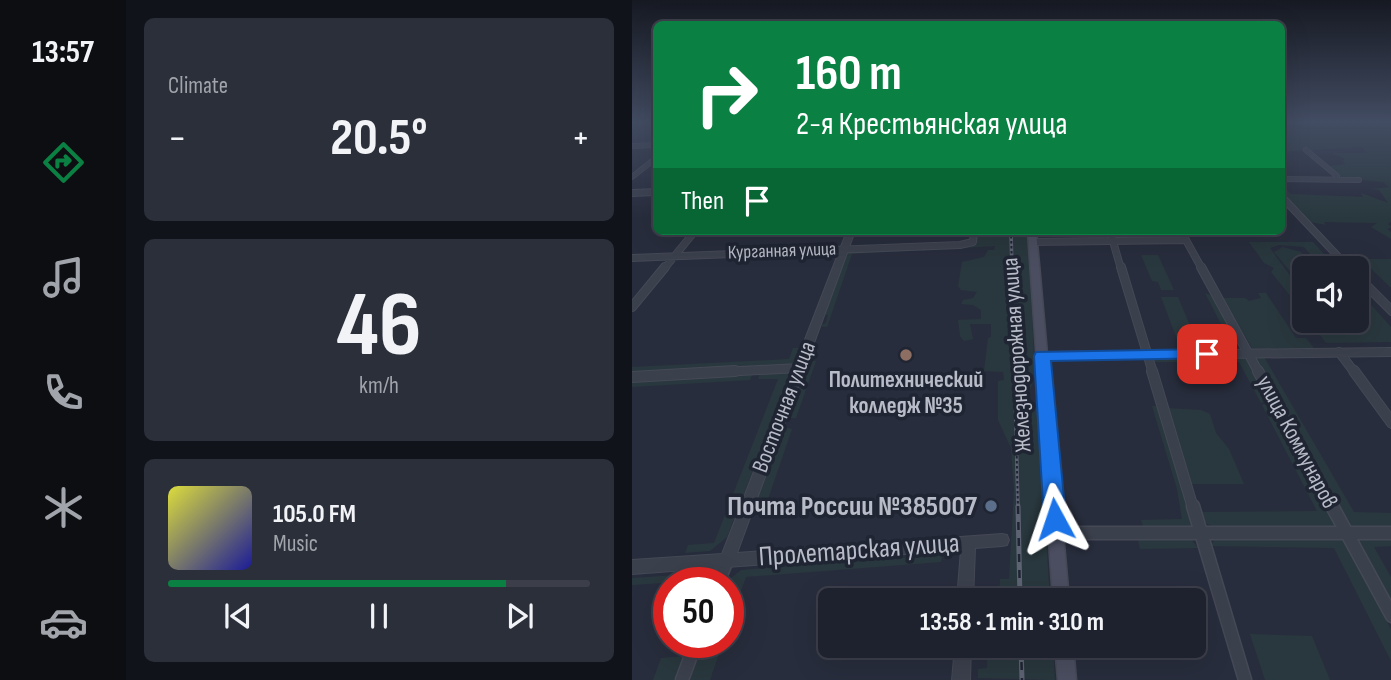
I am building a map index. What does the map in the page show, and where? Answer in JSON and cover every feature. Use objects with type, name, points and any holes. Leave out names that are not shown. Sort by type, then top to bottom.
[{"type":"main road","name":"Железнодорожная улица","points":[[1033,236],[1060,588]]},
{"type":"main road","points":[[1065,658],[1067,680]]},
{"type":"street","points":[[1312,155],[1337,176],[1335,179]]},
{"type":"street","points":[[632,177],[653,160]]},
{"type":"street","points":[[1285,179],[1359,180]]},
{"type":"street","points":[[632,193],[653,192]]},
{"type":"street","points":[[1285,200],[1338,256]]},
{"type":"street","points":[[632,307],[691,235]]},
{"type":"street","name":"Восточная улица","points":[[724,567],[849,235]]},
{"type":"street","name":"Железнодорожная улица","points":[[973,242],[974,235]]},
{"type":"street","points":[[1033,236],[1184,236]]},
{"type":"street","points":[[1111,236],[1245,680]]},
{"type":"street","name":"улица Коммунаров","points":[[1184,236],[1391,616]]},
{"type":"street","name":"Курганная улица","points":[[632,258],[960,245],[973,242]]},
{"type":"street","points":[[1369,288],[1391,311]]},
{"type":"street","points":[[1339,352],[1391,423]]},
{"type":"street","points":[[1042,356],[1391,352]]},
{"type":"street","points":[[632,377],[799,368]]},
{"type":"street","points":[[1056,533],[1391,533]]},
{"type":"street","name":"Пролетарская улица","points":[[632,567],[1002,540]]},
{"type":"street","points":[[966,588],[968,542]]},
{"type":"street","points":[[682,680],[690,658]]},
{"type":"street","points":[[961,680],[962,658]]},
{"type":"shaded area","points":[[1335,155],[1391,155],[1392,221],[1388,224],[1392,227],[1387,229],[1391,232],[1391,239],[1371,227],[1377,223],[1324,222],[1326,225],[1310,222],[1285,196],[1285,188],[1291,194],[1363,197],[1361,193],[1388,203],[1379,190],[1369,189],[1389,187],[1383,182],[1342,178],[1328,166],[1346,164],[1342,161],[1345,159]]},
{"type":"shaded area","points":[[973,235],[1028,235],[1035,377],[1028,395],[1038,410],[1049,588],[1000,588],[1000,579],[1009,579],[1014,491],[1011,448],[998,420],[998,381],[1004,380],[1003,372],[984,371],[991,324],[970,324],[973,339],[964,341],[960,336],[958,320],[981,319],[981,310],[973,305],[961,304],[963,300],[973,298],[977,292],[961,290],[958,286],[962,262],[984,257],[988,250],[994,250],[995,246],[912,251],[966,246]]},
{"type":"shaded area","points":[[1249,242],[1313,242],[1326,256],[1312,256],[1304,247],[1279,245],[1270,248],[1292,278],[1292,298],[1271,272],[1274,268],[1264,263]]},
{"type":"shaded area","points":[[1283,247],[1301,252],[1304,256],[1292,256],[1292,274],[1274,252]]},
{"type":"shaded area","points":[[906,249],[852,254],[827,327],[819,326],[826,323],[828,315],[823,314],[847,252]]},
{"type":"shaded area","points":[[1141,255],[1158,255],[1174,290],[1161,290],[1158,282],[1152,281]]},
{"type":"shaded area","points":[[1369,259],[1391,259],[1391,288],[1369,267]]},
{"type":"shaded area","points":[[1205,293],[1212,296],[1239,344],[1237,349],[1214,350],[1206,346],[1232,345]]},
{"type":"shaded area","points":[[1258,293],[1266,293],[1296,338],[1306,338],[1315,349],[1252,348],[1222,298],[1245,298],[1249,301],[1261,298]]},
{"type":"shaded area","points":[[1161,297],[1178,297],[1199,347],[1180,347]]},
{"type":"shaded area","points":[[1369,302],[1391,327],[1391,342],[1326,343],[1319,333],[1369,333]]},
{"type":"shaded area","points":[[793,348],[802,348],[795,362],[787,365],[632,374],[632,367],[789,359]]},
{"type":"shaded area","points":[[1240,356],[1247,360],[1269,397],[1261,403],[1239,362],[1150,362],[1153,358]]},
{"type":"shaded area","points":[[1258,357],[1264,357],[1354,512],[1391,513],[1391,528],[1356,528],[1346,523],[1255,362]]},
{"type":"shaded area","points":[[806,361],[816,361],[796,418],[785,418]]},
{"type":"shaded area","points":[[787,371],[790,376],[727,537],[710,551],[685,553],[688,545],[714,543],[778,379],[758,379],[760,373]]},
{"type":"shaded area","points":[[753,373],[750,380],[632,387],[632,380]]},
{"type":"shaded area","points":[[1271,402],[1335,521],[1334,528],[1216,527],[1207,524],[1199,512],[1317,511],[1262,405]]},
{"type":"shaded area","points":[[1152,406],[1157,406],[1193,516],[1194,524],[1191,527],[1143,526],[1141,520],[1182,519],[1177,489]]},
{"type":"shaded area","points":[[1166,408],[1201,410],[1210,414],[1216,433],[1229,449],[1244,484],[1191,484]]},
{"type":"shaded area","points":[[781,426],[792,429],[768,499],[755,501]]},
{"type":"shaded area","points":[[1391,535],[1391,546],[1374,547],[1391,577],[1391,607],[1354,539]]},
{"type":"shaded area","points":[[1336,536],[1344,542],[1391,629],[1391,661],[1334,548],[1210,546],[1215,539]]},
{"type":"shaded area","points":[[1191,539],[1198,548],[1140,549],[1138,540]]},
{"type":"shaded area","points":[[942,555],[941,562],[746,577],[744,583],[744,570]]},
{"type":"shaded area","points":[[653,577],[653,584],[632,585],[632,578]]},
{"type":"shaded area","points":[[1250,634],[1312,636],[1330,680],[1265,680]]},
{"type":"shaded area","points":[[661,658],[685,658],[676,680],[653,680]]},
{"type":"shaded area","points":[[698,658],[718,658],[710,680],[690,680]]},
{"type":"shaded area","points":[[987,658],[1054,658],[1055,680],[978,678],[978,669],[987,668]]},
{"type":"railway","points":[[1011,235],[1018,508]]},
{"type":"railway","points":[[1018,506],[1020,588]]},
{"type":"railway","points":[[1021,658],[1022,680]]},
{"type":"place","name":"Политехнический колледж №35","points":[[906,355]]},
{"type":"place","name":"Почта России №385007","points":[[991,506]]},
{"type":"route","points":[[1055,519],[1042,356],[1207,354]]}]
